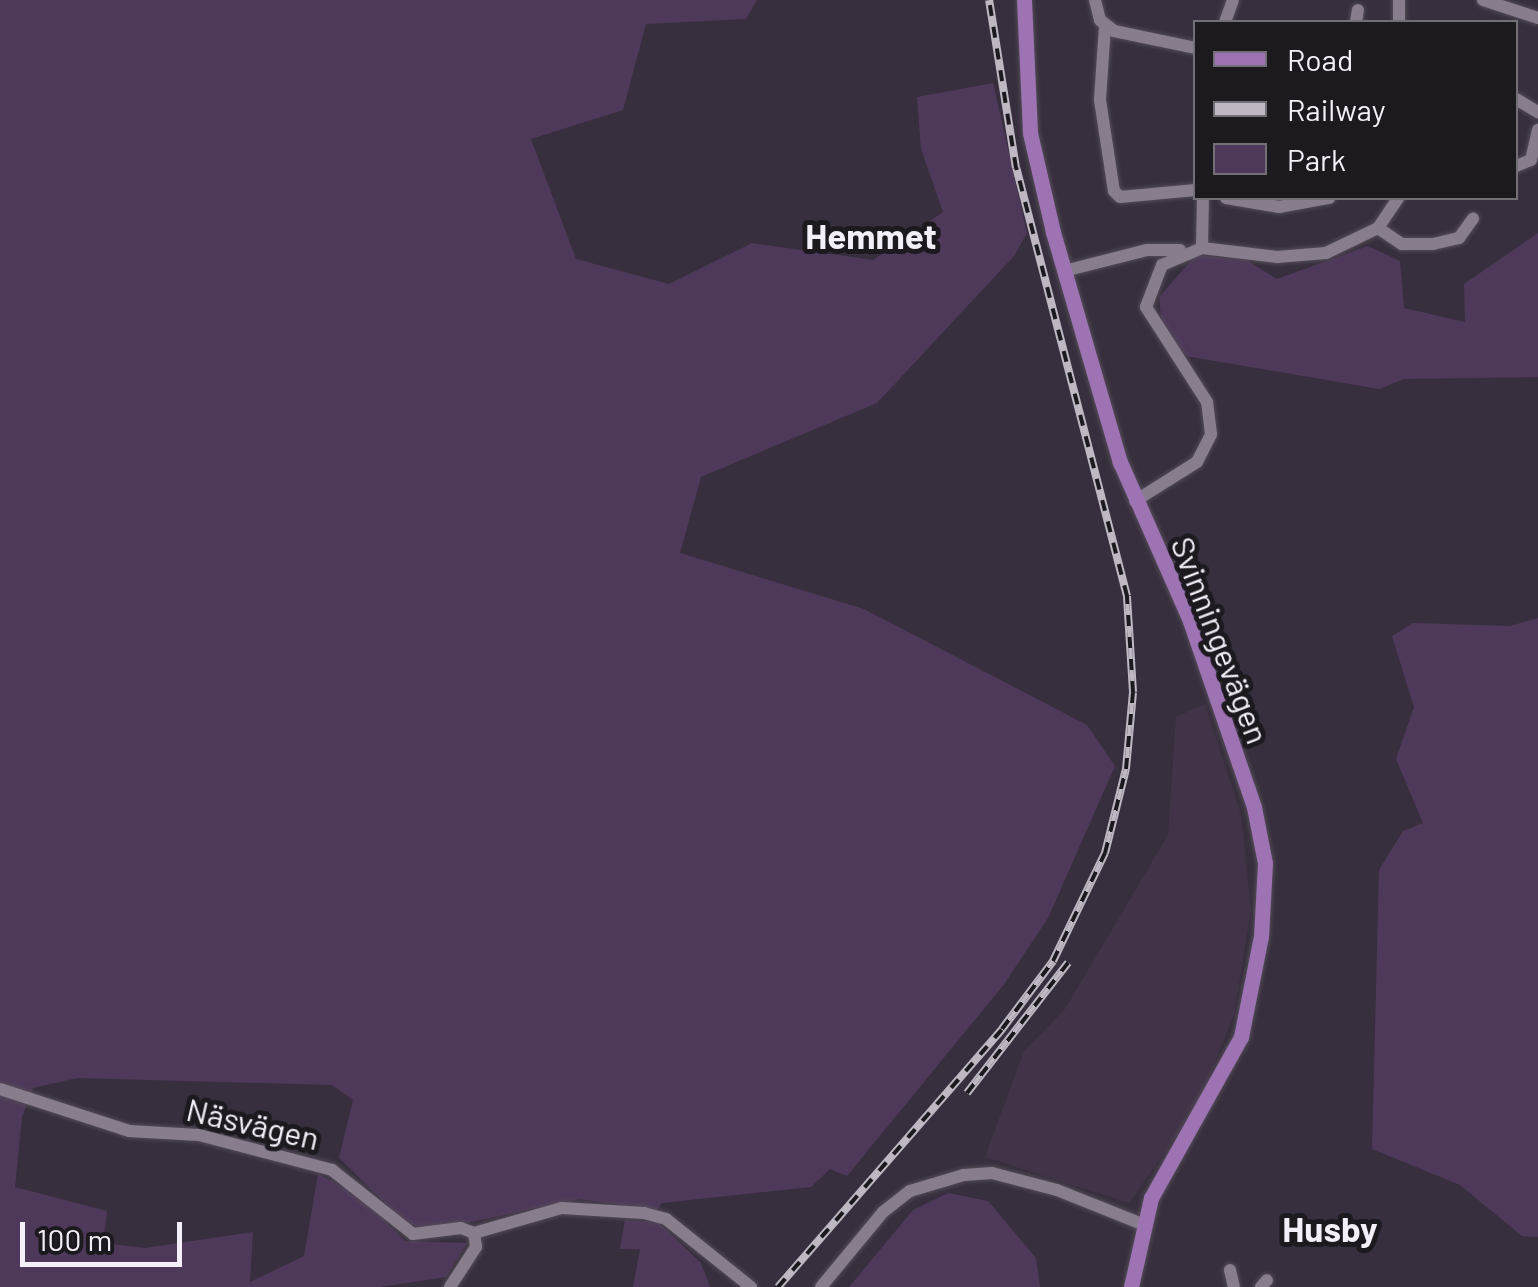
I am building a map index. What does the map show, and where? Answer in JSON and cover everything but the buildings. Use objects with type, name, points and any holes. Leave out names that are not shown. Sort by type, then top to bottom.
[{"type":"main road","name":"Svinningevägen","points":[[1024,0],[1030,133],[1064,271],[1135,501],[1190,621],[1236,752],[1266,876],[1241,1037],[1142,1224],[1131,1287]]},
{"type":"street","points":[[1095,0],[1105,26],[1100,100],[1114,191],[1120,196],[1193,190]]},
{"type":"street","points":[[1483,0],[1538,18]]},
{"type":"street","points":[[1105,26],[1193,47]]},
{"type":"street","points":[[1534,161],[1538,130]]},
{"type":"street","points":[[1135,501],[1197,462],[1210,444],[1207,402],[1146,308],[1153,278],[1195,249],[1203,200]]},
{"type":"street","points":[[1238,200],[1279,207],[1318,200]]},
{"type":"street","points":[[1064,271],[1147,250],[1304,256],[1378,228],[1397,200]]},
{"type":"street","points":[[1378,228],[1402,244],[1433,244],[1459,238],[1473,219]]},
{"type":"street","name":"Näsvägen","points":[[0,1089],[129,1131],[199,1135],[332,1170],[413,1234],[460,1228],[474,1233],[562,1208],[644,1213],[666,1219],[752,1287]]},
{"type":"street","points":[[821,1287],[883,1212],[910,1191],[964,1175],[992,1174],[1057,1190],[1142,1224]]},
{"type":"street","points":[[450,1287],[476,1247],[474,1233]]},
{"type":"street","points":[[1230,1270],[1234,1287]]},
{"type":"shaded area","points":[[1205,704],[1241,814],[1251,910],[1234,1015],[1197,1107],[1129,1203],[985,1157],[1024,1051],[1065,1009],[1168,835],[1176,717]]},
{"type":"green space","points":[[0,0],[757,0],[746,19],[646,24],[623,110],[531,139],[576,259],[669,284],[752,243],[873,260],[943,212],[921,149],[917,97],[993,83],[1027,233],[1014,256],[877,403],[701,477],[680,553],[864,609],[1087,725],[1115,766],[1048,918],[1005,983],[847,1176],[830,1169],[811,1187],[662,1203],[657,1210],[579,1199],[429,1231],[405,1222],[339,1158],[353,1100],[332,1085],[77,1078],[33,1088],[22,1117],[15,1187],[107,1211],[103,1243],[145,1248],[253,1232],[250,1282],[304,1256],[318,1174],[359,1195],[405,1241],[467,1243],[446,1277],[380,1287],[0,1287]]},
{"type":"green space","points":[[1538,233],[1538,377],[1404,379],[1379,389],[1186,356],[1163,336],[1159,297],[1196,255],[1246,260],[1277,279],[1368,246],[1400,261],[1404,308],[1465,322],[1464,284]]},
{"type":"green space","points":[[1538,618],[1538,1237],[1522,1236],[1460,1185],[1372,1149],[1379,870],[1403,831],[1423,823],[1396,759],[1414,707],[1392,636],[1413,623],[1510,626]]},
{"type":"green space","points":[[948,1193],[988,1201],[1036,1258],[1040,1287],[849,1287],[913,1210]]},
{"type":"green space","points":[[625,1220],[658,1222],[701,1263],[710,1287],[633,1287],[640,1249],[620,1249]]},
{"type":"railway","points":[[778,1287],[1002,1029],[1053,961],[1105,853],[1126,769],[1133,692],[1127,596],[1016,168],[989,0]]},
{"type":"railway","points":[[967,1093],[1068,963]]},
{"type":"district","name":"Hemmet","points":[[871,235]]},
{"type":"district","name":"Husby","points":[[1330,1228]]}]
